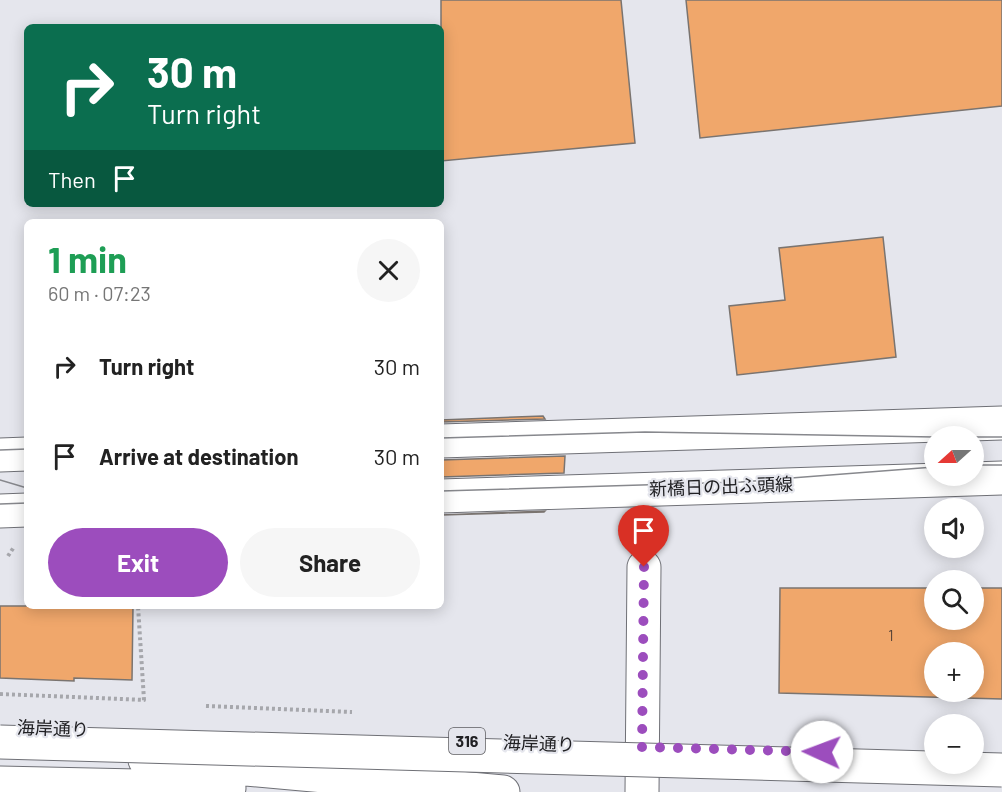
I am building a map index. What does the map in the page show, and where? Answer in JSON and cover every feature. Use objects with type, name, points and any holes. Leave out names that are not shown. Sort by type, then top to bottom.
[{"type":"main road","points":[[444,441],[1002,423]]},
{"type":"main road","points":[[0,454],[24,454]]},
{"type":"main road","name":"新橋日の出ふ頭線","points":[[444,496],[1002,478]]},
{"type":"main road","points":[[0,511],[24,510]]},
{"type":"main road","points":[[642,792],[644,567]]},
{"type":"main road","name":"海岸通り","points":[[0,727],[924,756]]},
{"type":"main road","points":[[0,745],[1002,770]]},
{"type":"main road","points":[[0,745],[503,792]]},
{"type":"main road","points":[[984,757],[1002,758]]},
{"type":"main road","points":[[0,783],[468,792]]},
{"type":"path","points":[[0,694],[144,700],[138,609]]},
{"type":"building","points":[[441,0],[621,0],[635,143],[444,161],[444,24],[441,24]]},
{"type":"building","points":[[686,0],[1002,0],[1002,106],[700,138]]},
{"type":"building","points":[[883,237],[896,357],[737,375],[729,306],[785,300],[779,248]]},
{"type":"building","points":[[543,416],[545,419],[444,422],[444,420]]},
{"type":"building","points":[[565,456],[564,473],[444,477],[444,460]]},
{"type":"building","points":[[545,511],[544,512],[444,515]]},
{"type":"building","points":[[780,588],[924,588],[924,630],[984,630],[984,588],[1002,588],[1002,699],[984,699],[984,642],[924,642],[924,697],[779,693]]},
{"type":"building","points":[[0,606],[24,606],[24,609],[133,609],[132,680],[74,678],[74,681],[0,678]]},
{"type":"tram line","points":[[444,438],[645,432],[924,437]]},
{"type":"tram line","points":[[984,437],[1002,437]]},
{"type":"tram line","points":[[0,450],[24,449]]},
{"type":"tram line","points":[[984,465],[1002,465]]},
{"type":"tram line","points":[[444,491],[741,482],[924,468]]},
{"type":"tram line","points":[[0,480],[24,487]]},
{"type":"tram line","points":[[0,504],[24,503]]},
{"type":"route","points":[[644,567],[642,747],[822,752]]}]
